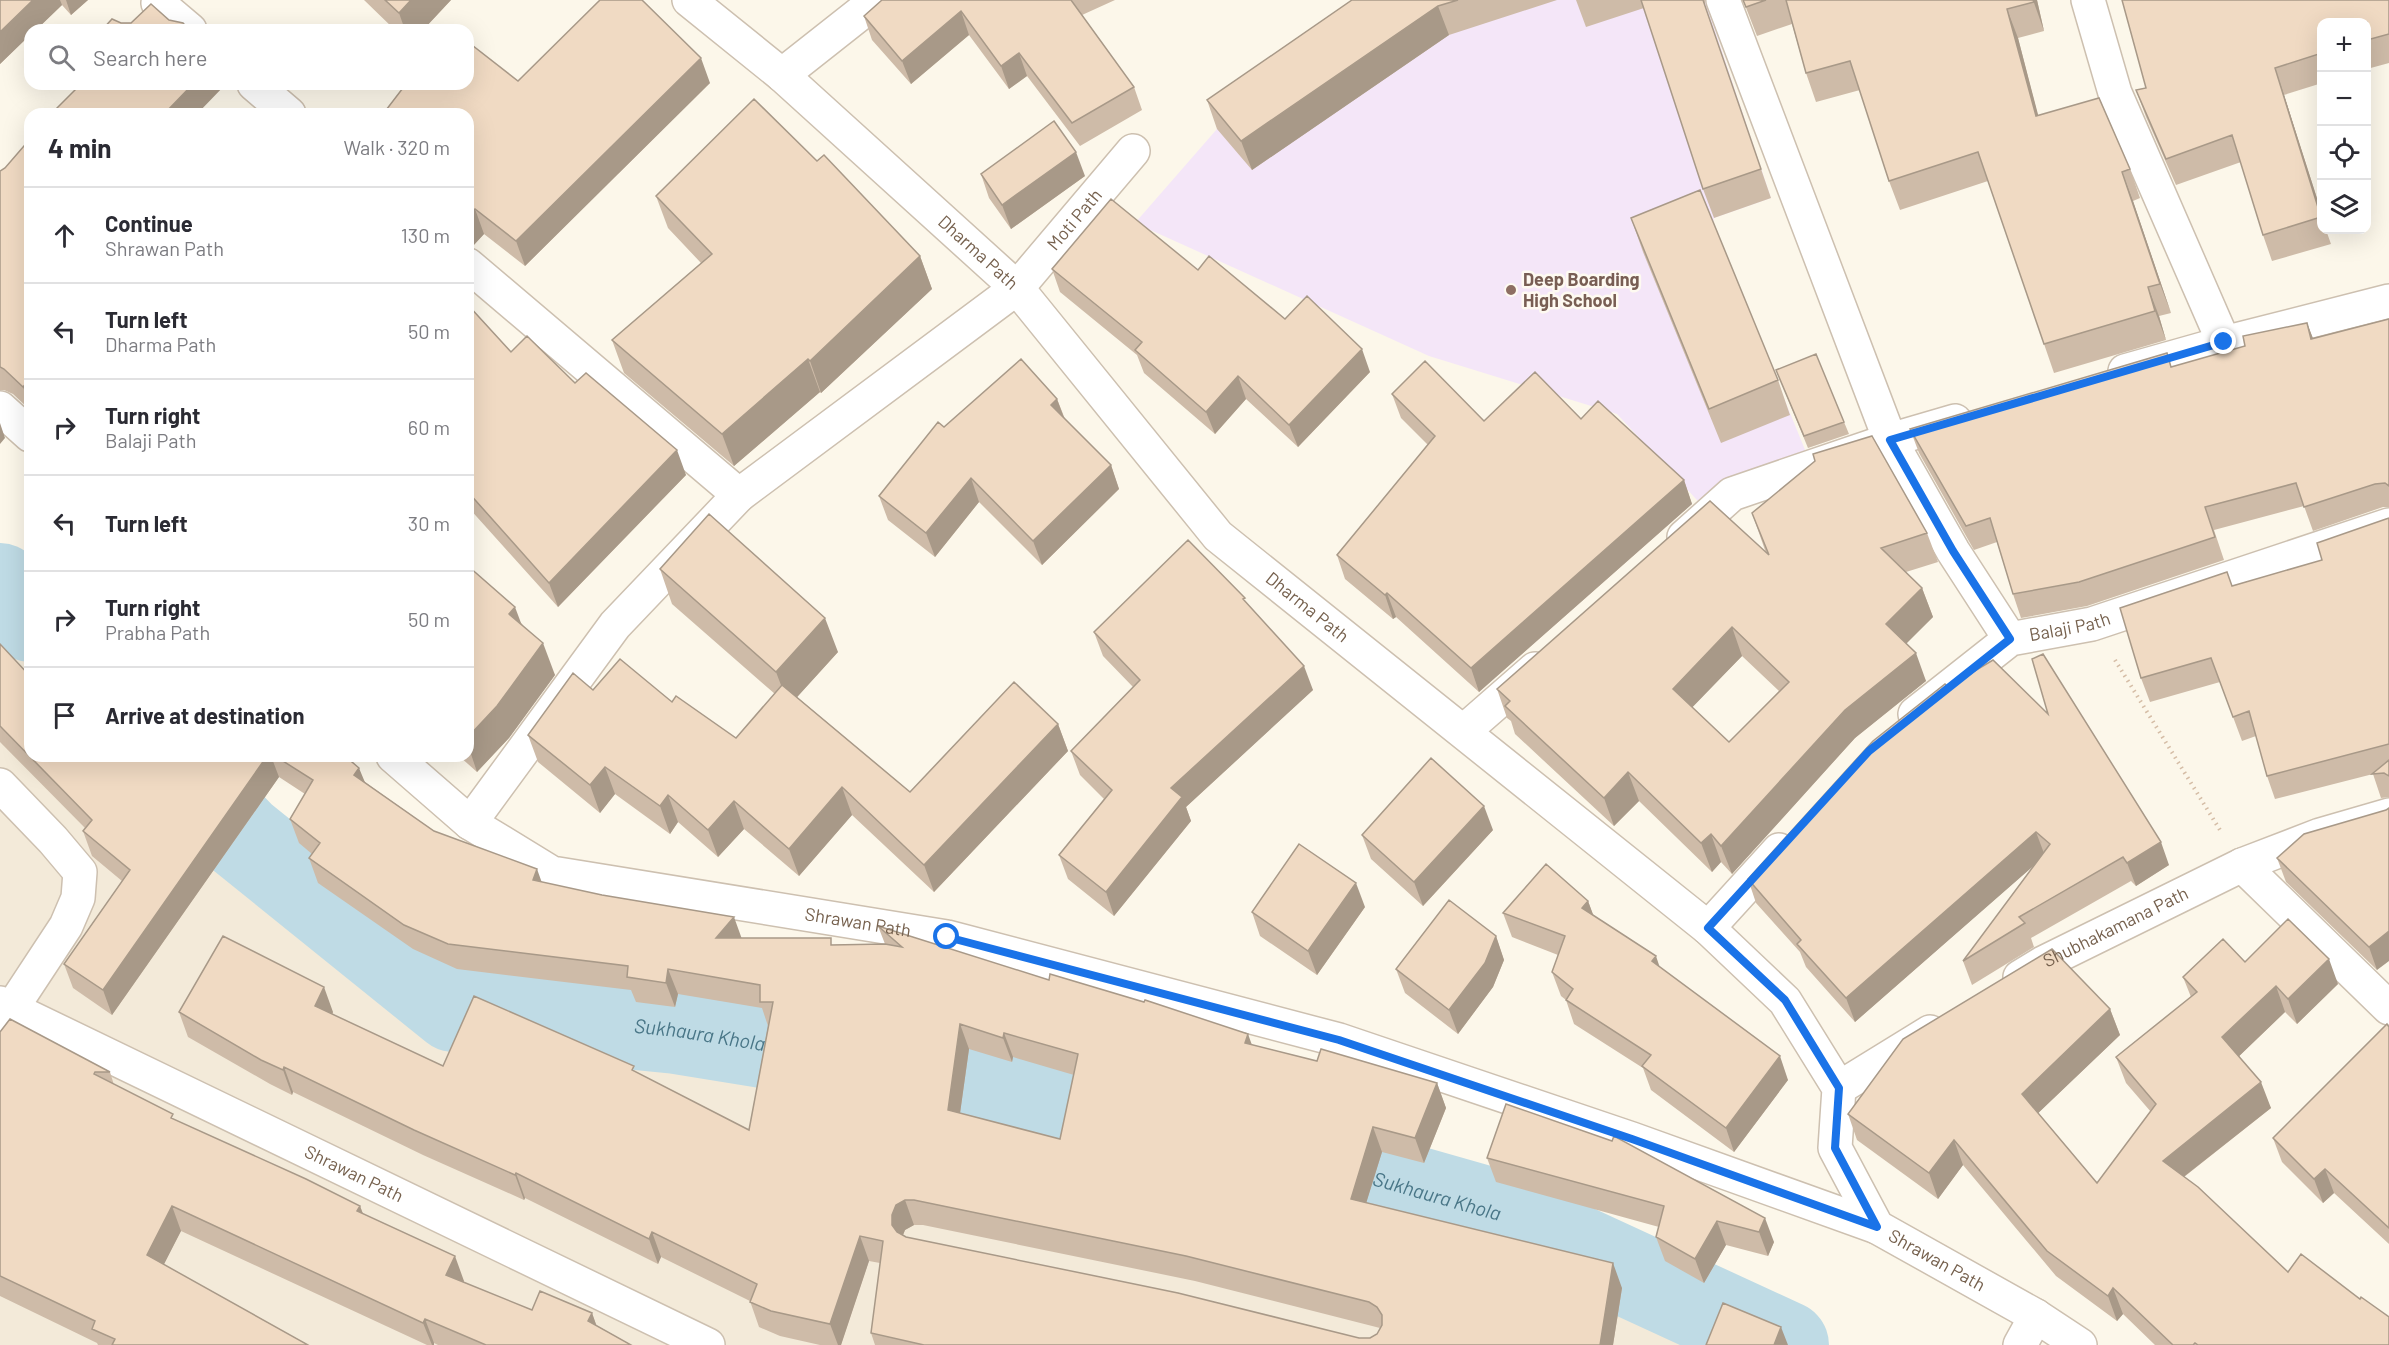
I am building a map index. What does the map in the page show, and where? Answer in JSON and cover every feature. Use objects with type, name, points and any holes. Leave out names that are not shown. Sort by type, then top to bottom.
[{"type":"street","name":"Dharma Path","points":[[689,0],[782,75],[1017,288],[1218,536],[1708,928],[1785,1000],[1839,1088]]},
{"type":"street","points":[[782,75],[878,0]]},
{"type":"street","points":[[1723,0],[1890,440],[1953,551],[2010,639]]},
{"type":"street","points":[[2088,0],[2115,93],[2224,342]]},
{"type":"street","points":[[154,8],[180,24]]},
{"type":"street","points":[[261,90],[282,108]]},
{"type":"street","name":"Moti Path","points":[[470,823],[615,625],[739,495],[1017,288],[1133,151]]},
{"type":"street","points":[[474,270],[739,495]]},
{"type":"street","points":[[2102,378],[2224,342],[2389,302]]},
{"type":"street","points":[[0,408],[24,430]]},
{"type":"street","points":[[1666,553],[1732,494],[1890,440],[1979,414]]},
{"type":"street","name":"Balaji Path","points":[[1888,736],[2010,639],[2092,624],[2389,525]]},
{"type":"street","points":[[1464,732],[1561,646]]},
{"type":"street","name":"Shrawan Path","points":[[400,762],[470,823],[552,873],[947,937],[1339,1040],[1621,1136],[1877,1227],[2037,1316],[2080,1345]]},
{"type":"street","points":[[0,785],[80,872],[78,898],[66,926],[6,1006],[0,1040]]},
{"type":"street","name":"Shubhakamana Path","points":[[1992,994],[2043,963],[2242,865],[2320,835],[2389,815]]},
{"type":"street","points":[[1708,928],[1797,830]]},
{"type":"street","points":[[2242,865],[2389,1008]]},
{"type":"street","name":"Shrawan Path","points":[[6,1006],[708,1345]]},
{"type":"street","points":[[1877,1227],[1835,1148],[1839,1088],[1951,1019]]},
{"type":"street","points":[[2020,1345],[2037,1316]]},
{"type":"path","points":[[2092,624],[2242,865]]},
{"type":"shaded area","name":"Deep Boarding High School","points":[[1395,0],[1705,0],[1771,198],[1714,218],[1713,224],[1812,467],[1710,514],[1617,414],[1429,356],[1135,223],[1217,129]]},
{"type":"shaded area","points":[[0,577],[24,600],[24,762],[194,762],[454,1008],[1503,1215],[1785,1345],[0,1345]]},
{"type":"building","points":[[0,0],[33,0],[0,32]]},
{"type":"building","points":[[385,0],[411,0],[399,13]]},
{"type":"building","points":[[600,0],[642,0],[701,58],[516,241],[474,210],[474,108],[388,108],[401,90],[474,90],[474,47],[518,81]]},
{"type":"building","points":[[882,0],[1071,0],[1134,87],[1072,123],[1019,53],[1001,66],[961,11],[902,61],[864,16]]},
{"type":"building","points":[[1352,0],[1458,0],[1438,6],[1241,141],[1207,100]]},
{"type":"building","points":[[1641,0],[1703,0],[1761,169],[1703,189]]},
{"type":"building","points":[[1743,0],[1766,0],[1746,7]]},
{"type":"building","points":[[1786,0],[2033,0],[2034,2],[2007,9],[2036,116],[2099,98],[2130,169],[2122,172],[2160,284],[2148,287],[2155,311],[2044,344],[1978,152],[1889,181],[1850,61],[1806,73]]},
{"type":"building","points":[[2122,0],[2389,0],[2389,34],[2371,39],[2371,18],[2317,18],[2317,55],[2275,68],[2317,204],[2317,218],[2263,235],[2232,135],[2166,159],[2136,90],[2146,88]]},
{"type":"building","points":[[151,4],[169,20],[184,24],[107,24],[112,19],[121,23],[131,23]]},
{"type":"building","points":[[75,90],[187,90],[170,108],[57,108]]},
{"type":"building","points":[[754,99],[817,161],[824,155],[920,256],[810,361],[808,359],[722,434],[612,340],[712,254],[656,196]]},
{"type":"building","points":[[1054,121],[1076,152],[1002,205],[981,174]]},
{"type":"building","points":[[24,146],[23,387],[0,367],[0,171]]},
{"type":"building","points":[[1700,190],[1778,380],[1709,409],[1631,218]]},
{"type":"building","points":[[1111,199],[1198,270],[1209,256],[1285,319],[1307,296],[1362,349],[1289,425],[1238,376],[1206,412],[1135,350],[1142,342],[1052,269]]},
{"type":"building","points":[[474,312],[511,352],[527,336],[575,383],[586,373],[677,450],[549,583],[474,499]]},
{"type":"building","points":[[2389,319],[2389,486],[2385,483],[2375,484],[2304,507],[2296,483],[2205,507],[2215,537],[2079,582],[2013,594],[1990,518],[1966,526],[1910,429],[2167,353],[2171,367],[2245,346],[2243,336],[2307,323],[2311,339]]},
{"type":"building","points":[[1816,354],[1844,422],[1804,436],[1776,370]]},
{"type":"building","points":[[1021,359],[1057,399],[1051,405],[1111,465],[1033,541],[971,478],[926,533],[879,496],[938,422],[944,427]]},
{"type":"building","points":[[1425,361],[1484,421],[1535,372],[1581,419],[1598,401],[1684,480],[1471,668],[1387,593],[1385,595],[1337,555],[1435,436],[1392,394]]},
{"type":"building","points":[[1872,436],[1927,533],[1881,548],[1922,588],[1886,624],[1916,653],[1845,710],[1721,846],[1711,834],[1701,843],[1628,772],[1604,798],[1505,706],[1510,701],[1497,689],[1710,501],[1769,555],[1752,513],[1815,461],[1813,454]],"holes":[[[1732,627],[1789,682],[1729,742],[1673,689]]]},
{"type":"building","points":[[709,514],[825,618],[776,672],[660,569]]},
{"type":"building","points":[[2389,518],[2389,744],[2267,776],[2249,711],[2233,717],[2211,658],[2141,678],[2120,608],[2227,572],[2232,586],[2322,560],[2317,543]]},
{"type":"building","points":[[1188,540],[1245,598],[1243,599],[1304,666],[1171,788],[1182,797],[1106,892],[1059,855],[1112,790],[1071,751],[1140,680],[1094,632]]},
{"type":"building","points":[[474,571],[515,607],[509,614],[543,643],[497,706],[474,731]]},
{"type":"building","points":[[0,644],[24,670],[24,751],[0,726]]},
{"type":"building","points":[[2043,654],[2161,842],[2127,863],[2123,857],[2019,917],[2025,923],[1963,961],[2050,844],[2036,832],[1846,998],[1797,944],[1801,940],[1748,879],[1873,741],[1945,684],[1948,687],[1993,660],[2048,714],[2032,659]]},
{"type":"building","points":[[620,659],[672,702],[676,696],[736,738],[782,685],[910,792],[1014,682],[1058,724],[924,865],[842,787],[789,849],[734,801],[708,830],[668,795],[660,806],[605,767],[590,785],[528,735],[573,673],[593,690]]},
{"type":"building","points":[[1431,758],[1484,806],[1414,882],[1362,835]]},
{"type":"building","points":[[2389,760],[2389,776],[2384,773],[2372,774]]},
{"type":"building","points":[[35,762],[263,762],[103,990],[64,964],[130,870],[83,831],[92,820]]},
{"type":"building","points":[[284,762],[352,762],[359,768],[354,775],[434,831],[537,869],[533,880],[602,895],[734,917],[716,938],[831,938],[831,945],[885,944],[902,947],[878,926],[1049,980],[1050,974],[1144,1002],[1145,1000],[1248,1034],[1245,1043],[1317,1061],[1321,1049],[1437,1083],[1415,1138],[1373,1127],[1351,1199],[1613,1263],[1600,1345],[924,1345],[871,1333],[883,1241],[860,1236],[830,1324],[771,1311],[750,1302],[757,1284],[652,1232],[649,1239],[516,1173],[515,1175],[414,1130],[284,1067],[283,1070],[261,1060],[179,1012],[223,936],[324,987],[315,1006],[443,1066],[474,996],[634,1066],[632,1070],[749,1130],[773,1002],[760,1002],[760,985],[668,969],[666,983],[627,977],[628,966],[448,944],[404,925],[309,858],[320,843],[290,819],[313,780]],"holes":[[[960,1024],[1003,1038],[1004,1033],[1078,1054],[1060,1139],[948,1110]],[[905,1200],[1186,1256],[1369,1302],[1377,1307],[1382,1315],[1382,1325],[1377,1334],[1370,1338],[1359,1338],[1178,1293],[906,1237],[897,1232],[892,1225],[892,1215],[896,1205]]]},
{"type":"building","points":[[2389,808],[2389,931],[2369,947],[2277,858],[2304,834]]},
{"type":"building","points":[[1299,844],[1356,883],[1308,951],[1252,912]]},
{"type":"building","points":[[1546,864],[1588,901],[1582,908],[1656,956],[1652,961],[1780,1056],[1726,1128],[1642,1066],[1651,1055],[1566,1000],[1573,989],[1552,972],[1565,936],[1503,913]]},
{"type":"building","points":[[1449,900],[1496,936],[1485,963],[1449,1010],[1396,969]]},
{"type":"building","points":[[2288,919],[2329,959],[2288,999],[2276,986],[2222,1037],[2261,1082],[2163,1161],[2198,1187],[2288,1272],[2301,1254],[2360,1299],[2361,1297],[2389,1317],[2389,1345],[2198,1345],[2195,1343],[2193,1345],[2173,1345],[2113,1288],[2108,1296],[2047,1251],[1954,1140],[1929,1173],[1848,1114],[1903,1039],[2052,949],[2110,1009],[2022,1094],[2097,1183],[2156,1104],[2116,1057],[2197,992],[2183,977],[2223,939],[2245,962]]},
{"type":"building","points":[[10,1019],[110,1072],[95,1072],[94,1074],[173,1114],[171,1118],[306,1179],[360,1206],[357,1211],[455,1256],[446,1275],[532,1310],[540,1291],[592,1313],[588,1321],[631,1345],[486,1345],[425,1319],[423,1323],[172,1206],[147,1255],[308,1345],[112,1345],[115,1339],[92,1329],[95,1321],[0,1276],[0,1032]]},
{"type":"building","points":[[2387,1024],[2389,1027],[2389,1228],[2325,1169],[2314,1179],[2273,1138]]},
{"type":"building","points":[[1506,1104],[1612,1141],[1614,1136],[1765,1218],[1759,1232],[1717,1221],[1695,1259],[1656,1237],[1664,1206],[1487,1158]]},
{"type":"building","points":[[1723,1303],[1781,1327],[1774,1345],[1706,1345]]},
{"type":"waterway","name":"Sukhaura Khola","points":[[0,587],[24,612]]},
{"type":"waterway","name":"Sukhaura Khola","points":[[170,762],[242,837],[454,1008],[677,1030],[1105,1102],[1503,1215],[1785,1345]]},
{"type":"place","name":"Deep Boarding High School","points":[[1511,290]]},
{"type":"route","points":[[947,937],[1339,1040],[1632,1139],[1877,1227],[1835,1148],[1839,1088],[1785,1000],[1708,928],[1869,751],[2010,639],[1953,551],[1890,440],[2224,342]]}]
